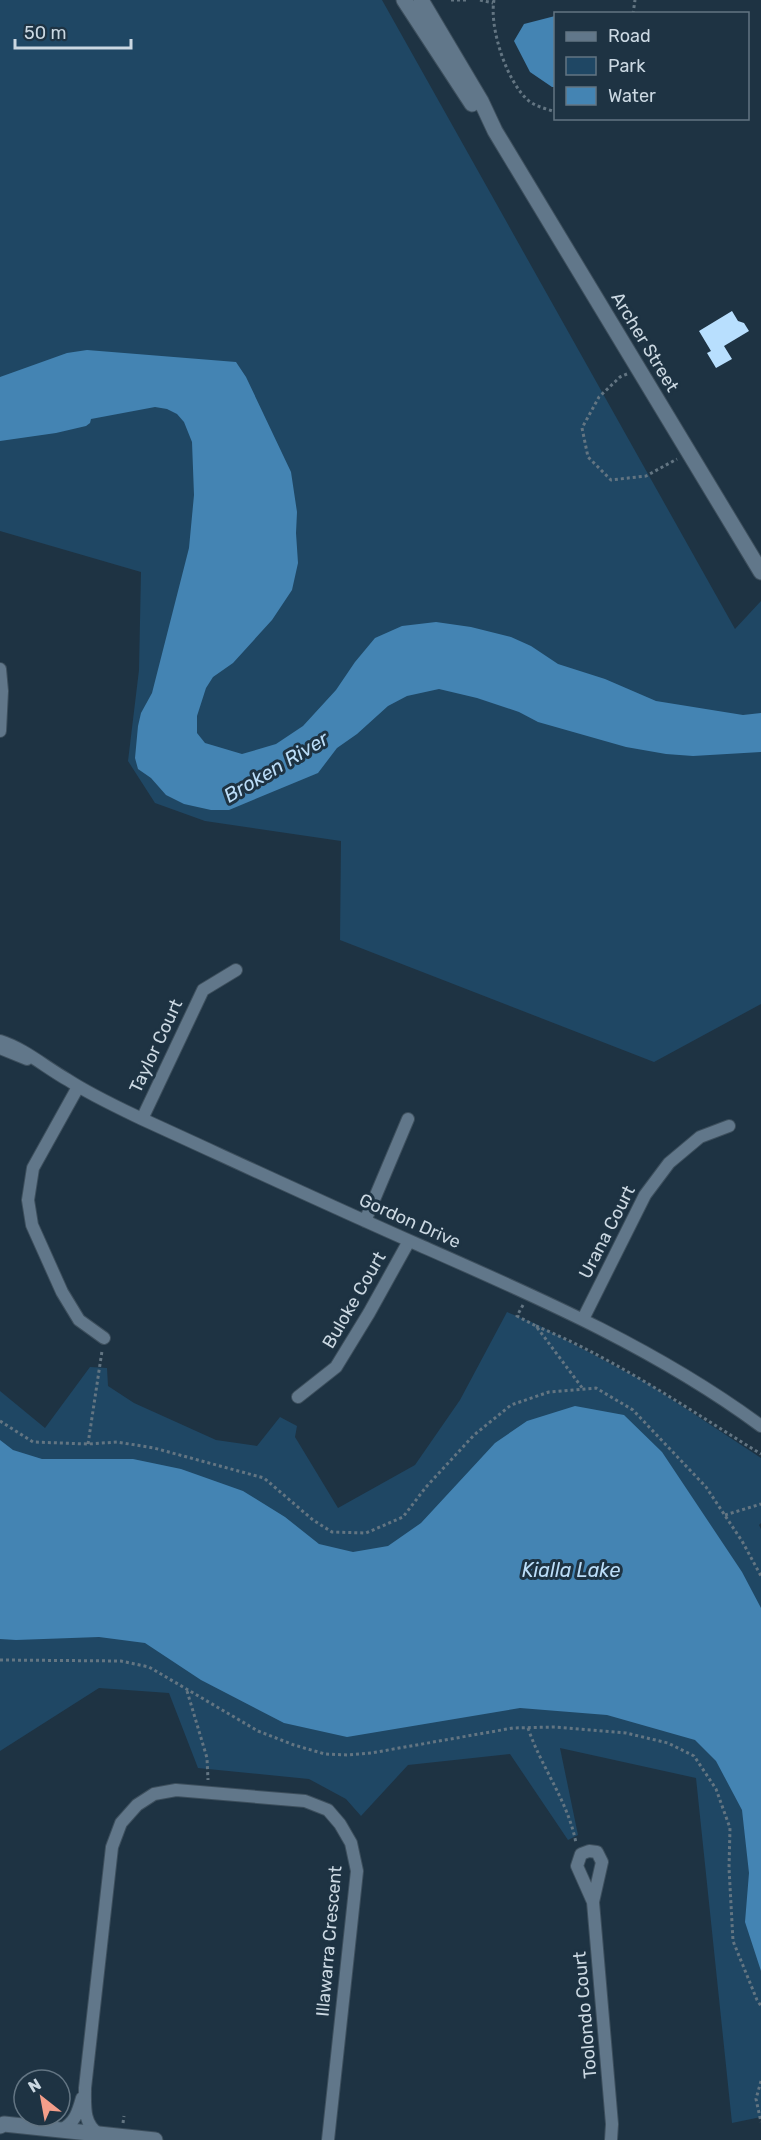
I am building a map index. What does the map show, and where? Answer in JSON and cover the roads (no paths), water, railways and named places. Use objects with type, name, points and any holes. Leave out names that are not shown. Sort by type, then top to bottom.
[{"type":"main road","name":"Archer Street","points":[[404,0],[471,103],[495,131]]},
{"type":"main road","name":"Archer Street","points":[[421,0],[481,101],[495,131],[761,572]]},
{"type":"main road","points":[[0,2126],[4,2124],[154,2140]]},
{"type":"street","points":[[0,669],[2,691],[0,731]]},
{"type":"street","name":"Taylor Court","points":[[141,1119],[203,990],[236,970]]},
{"type":"street","name":"Gordon Drive","points":[[0,1041],[25,1052],[78,1087],[141,1119],[583,1319],[682,1374],[740,1410],[761,1426]]},
{"type":"street","name":"Gordon Drive","points":[[0,1048],[37,1062]]},
{"type":"street","points":[[78,1087],[33,1168],[27,1200],[32,1225],[62,1292],[79,1320],[104,1338]]},
{"type":"street","points":[[365,1221],[408,1119]]},
{"type":"street","name":"Urana Court","points":[[583,1319],[645,1195],[669,1163],[700,1137],[729,1126]]},
{"type":"street","name":"Buloke Court","points":[[298,1397],[336,1367],[409,1241]]},
{"type":"street","name":"Illawarra Crescent","points":[[99,2134],[93,2130],[87,2119],[85,2088],[112,1847],[122,1823],[136,1805],[154,1794],[176,1790],[305,1801],[328,1810],[351,1843],[357,1871],[328,2140]]},
{"type":"street","name":"Toolondo Court","points":[[593,1902],[579,1872],[578,1859],[581,1854],[589,1851],[597,1852],[601,1869],[593,1902],[612,2124],[611,2140]]},
{"type":"street","name":"Illawarra Crescent","points":[[61,2130],[76,2117],[85,2088]]},
{"type":"street","name":"Toolondo Court","points":[[612,2124],[617,2140]]},
{"type":"water","points":[[554,16],[554,87],[530,72],[514,41],[524,24]]},
{"type":"water","name":"Broken River","points":[[87,350],[236,362],[246,377],[291,472],[297,512],[298,563],[292,590],[272,620],[233,663],[213,677],[206,688],[197,716],[197,733],[205,743],[242,754],[276,744],[303,726],[336,690],[375,638],[402,626],[436,622],[471,627],[511,637],[531,646],[558,664],[605,679],[656,701],[743,715],[761,713],[761,752],[693,756],[626,747],[538,722],[519,712],[477,698],[439,689],[407,696],[388,706],[357,734],[337,748],[318,773],[229,810],[211,810],[184,804],[166,795],[151,778],[138,769],[135,758],[141,713],[152,693],[189,548],[194,495],[192,442],[184,422],[177,414],[155,407],[91,419],[86,426],[56,433],[0,441],[0,377],[67,353]]},
{"type":"water","name":"Kialla Lake","points":[[575,1406],[624,1415],[662,1452],[742,1572],[761,1608],[761,1971],[745,1922],[749,1873],[742,1810],[716,1761],[695,1740],[607,1715],[520,1708],[347,1737],[284,1723],[201,1680],[145,1643],[99,1637],[0,1639],[0,1440],[13,1450],[42,1459],[133,1459],[181,1469],[243,1491],[285,1517],[319,1544],[353,1552],[388,1546],[421,1523],[495,1443],[527,1421]]}]
